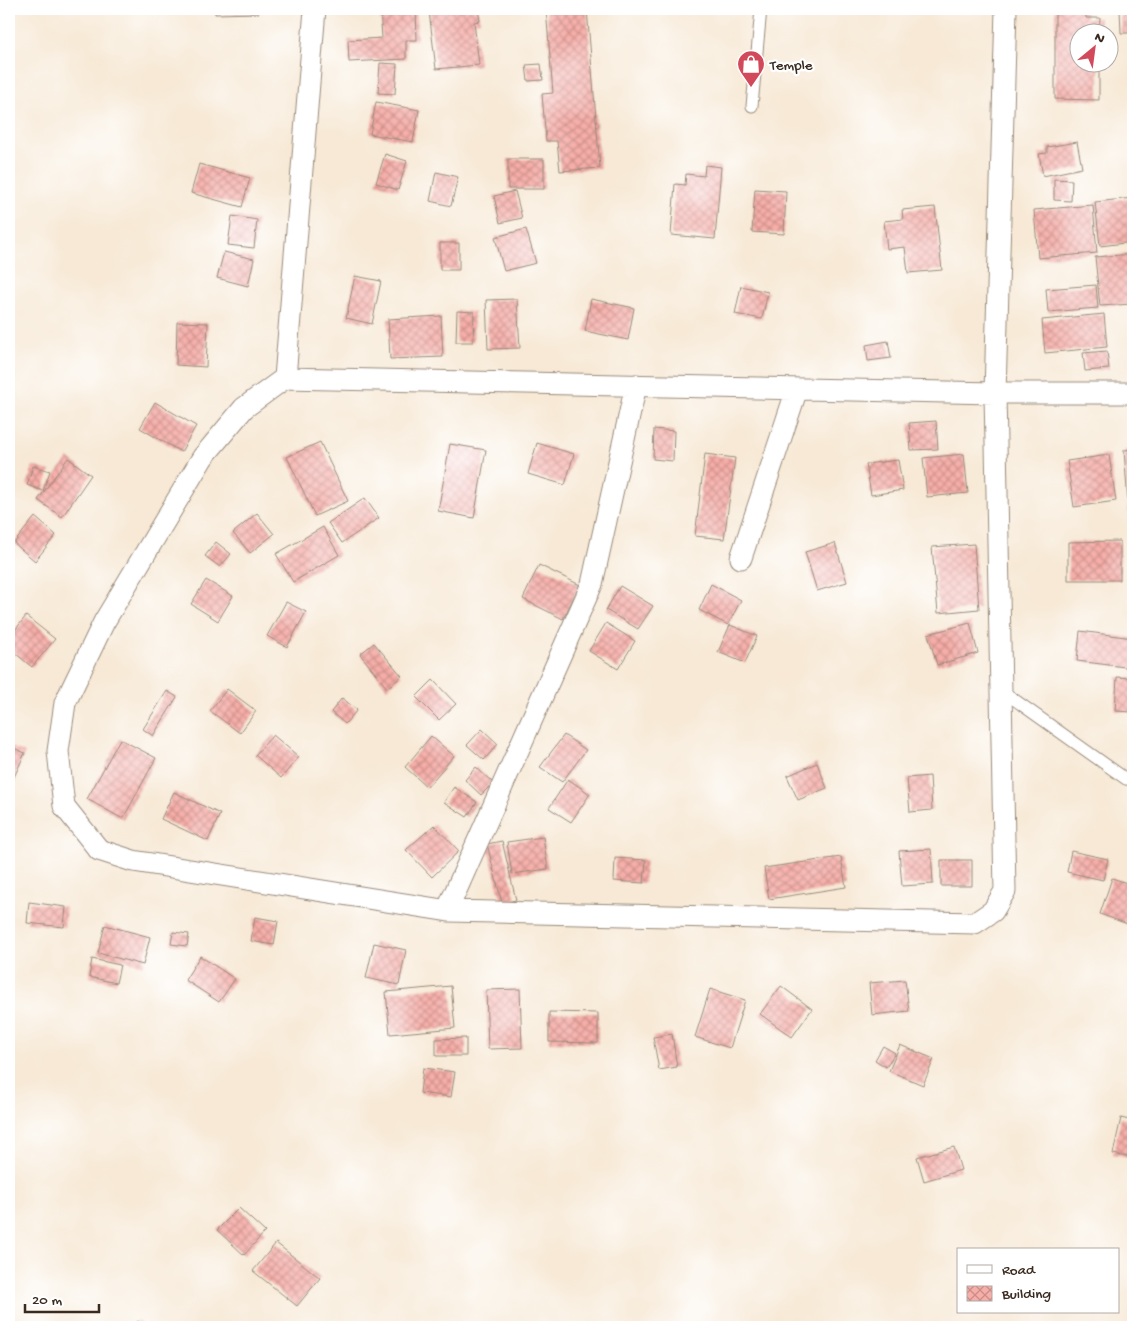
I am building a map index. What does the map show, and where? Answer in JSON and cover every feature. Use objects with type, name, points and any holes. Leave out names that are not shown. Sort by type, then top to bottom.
[{"type":"street","points":[[285,378],[315,9]]},
{"type":"street","points":[[1006,9],[995,393],[1005,891],[993,911],[975,924],[448,912],[133,861],[100,850],[64,806],[58,751],[65,703],[104,622],[203,457],[244,408],[285,378],[995,393],[1133,393]]},
{"type":"street","points":[[448,912],[592,584],[636,386]]},
{"type":"street","points":[[741,558],[797,389]]},
{"type":"lane","points":[[752,106],[761,9]]},
{"type":"lane","points":[[1001,690],[1126,780],[1133,780]]},
{"type":"building","points":[[215,9],[259,9],[259,13],[215,14]]},
{"type":"building","points":[[380,9],[416,9],[417,40],[406,40],[406,59],[349,62],[348,40],[382,38]]},
{"type":"building","points":[[440,9],[478,9],[480,21],[474,22],[479,65],[436,69],[429,11]]},
{"type":"building","points":[[546,9],[587,9],[600,168],[560,171],[557,141],[546,141],[542,94],[553,93]]},
{"type":"building","points":[[1055,9],[1086,9],[1086,18],[1100,18],[1100,22],[1070,22],[1070,72],[1099,72],[1099,100],[1055,99]]},
{"type":"building","points":[[1120,9],[1133,9],[1133,33],[1121,33]]},
{"type":"building","points":[[380,63],[397,64],[395,94],[378,93]]},
{"type":"building","points":[[541,64],[543,80],[528,81],[526,65]]},
{"type":"building","points":[[376,102],[419,110],[413,142],[370,134]]},
{"type":"building","points":[[1077,142],[1082,168],[1043,176],[1039,154],[1047,153],[1047,147]]},
{"type":"building","points":[[385,154],[407,161],[398,190],[376,183]]},
{"type":"building","points":[[508,159],[544,159],[544,189],[508,189]]},
{"type":"building","points":[[199,164],[250,178],[242,207],[191,193]]},
{"type":"building","points":[[705,165],[721,167],[715,239],[671,235],[675,184],[685,185],[686,174],[704,176]]},
{"type":"building","points":[[436,172],[458,177],[451,206],[430,201]]},
{"type":"building","points":[[1054,179],[1072,180],[1071,201],[1054,200]]},
{"type":"building","points":[[755,189],[786,191],[784,234],[752,232]]},
{"type":"building","points":[[515,191],[522,218],[500,223],[494,196]]},
{"type":"building","points":[[1133,198],[1133,242],[1100,246],[1095,202]]},
{"type":"building","points":[[1093,205],[1097,253],[1038,258],[1034,210]]},
{"type":"building","points":[[935,207],[942,270],[908,273],[905,247],[887,249],[884,221],[903,219],[902,210]]},
{"type":"building","points":[[232,216],[257,220],[254,248],[228,245]]},
{"type":"building","points":[[526,229],[536,263],[504,271],[495,237]]},
{"type":"building","points":[[440,243],[459,243],[459,270],[440,270]]},
{"type":"building","points":[[224,252],[254,259],[248,286],[217,278]]},
{"type":"building","points":[[1133,254],[1133,304],[1100,306],[1095,257]]},
{"type":"building","points":[[355,276],[381,281],[372,324],[346,318]]},
{"type":"building","points":[[1096,285],[1098,308],[1048,312],[1046,289]]},
{"type":"building","points":[[741,286],[768,292],[762,319],[735,314]]},
{"type":"building","points":[[517,299],[520,348],[488,349],[486,300]]},
{"type":"building","points":[[591,299],[634,308],[628,340],[585,331]]},
{"type":"building","points":[[457,311],[474,312],[473,342],[456,342]]},
{"type":"building","points":[[1133,311],[1133,332],[1132,332],[1129,312]]},
{"type":"building","points":[[1104,314],[1107,347],[1045,353],[1042,320]]},
{"type":"building","points":[[441,316],[443,357],[390,359],[388,319]]},
{"type":"building","points":[[177,322],[208,323],[206,367],[176,365]]},
{"type":"building","points":[[888,341],[891,358],[868,361],[866,345]]},
{"type":"building","points":[[1107,351],[1109,369],[1085,371],[1083,353]]},
{"type":"building","points":[[155,402],[196,426],[181,452],[140,428]]},
{"type":"building","points":[[936,421],[938,449],[911,450],[909,423]]},
{"type":"building","points":[[654,429],[674,431],[673,461],[653,459]]},
{"type":"building","points":[[320,442],[348,501],[315,516],[287,457]]},
{"type":"building","points":[[537,443],[574,454],[565,485],[528,474]]},
{"type":"building","points":[[450,444],[486,450],[474,518],[438,511]]},
{"type":"building","points":[[1133,449],[1133,516],[1129,516],[1124,450]]},
{"type":"building","points":[[705,454],[735,458],[724,539],[695,536]]},
{"type":"building","points":[[964,454],[968,493],[927,497],[923,458]]},
{"type":"building","points":[[1109,455],[1116,501],[1074,507],[1067,461]]},
{"type":"building","points":[[68,458],[91,475],[62,517],[38,500]]},
{"type":"building","points":[[898,460],[903,490],[871,495],[866,464]]},
{"type":"building","points":[[33,466],[50,471],[43,491],[27,485]]},
{"type":"building","points":[[365,498],[379,518],[342,543],[328,523]]},
{"type":"building","points":[[257,513],[274,534],[250,553],[233,533]]},
{"type":"building","points":[[35,517],[56,535],[35,561],[14,543]]},
{"type":"building","points":[[323,527],[339,555],[293,582],[276,554]]},
{"type":"building","points":[[1120,541],[1120,580],[1068,580],[1068,542]]},
{"type":"building","points":[[216,542],[231,554],[220,567],[205,556]]},
{"type":"building","points":[[835,543],[847,582],[817,591],[805,552]]},
{"type":"building","points":[[974,544],[979,609],[938,613],[932,547]]},
{"type":"building","points":[[539,565],[580,585],[563,619],[523,599]]},
{"type":"building","points":[[206,580],[233,596],[218,621],[191,604]]},
{"type":"building","points":[[711,584],[741,600],[728,625],[699,610]]},
{"type":"building","points":[[620,586],[653,606],[638,629],[606,610]]},
{"type":"building","points":[[286,602],[306,612],[287,647],[267,636]]},
{"type":"building","points":[[26,616],[55,639],[32,667],[9,648],[9,638]]},
{"type":"building","points":[[606,623],[635,641],[618,669],[589,651]]},
{"type":"building","points":[[970,623],[978,653],[937,665],[928,634]]},
{"type":"building","points":[[730,625],[757,636],[745,663],[718,652]]},
{"type":"building","points":[[1080,631],[1133,638],[1133,668],[1077,661]]},
{"type":"building","points":[[374,643],[402,676],[387,688],[360,654]]},
{"type":"building","points":[[1117,677],[1133,678],[1133,712],[1115,711]]},
{"type":"building","points":[[433,680],[456,704],[439,720],[416,697]]},
{"type":"building","points":[[227,689],[256,711],[240,733],[210,711]]},
{"type":"building","points":[[167,691],[177,697],[153,736],[143,729]]},
{"type":"building","points":[[342,698],[357,710],[345,724],[331,712]]},
{"type":"building","points":[[482,729],[498,744],[484,760],[467,745]]},
{"type":"building","points":[[273,735],[299,757],[281,778],[255,755]]},
{"type":"building","points":[[564,735],[586,750],[562,782],[540,767]]},
{"type":"building","points":[[431,736],[454,756],[427,787],[405,767]]},
{"type":"building","points":[[120,739],[156,758],[123,819],[87,799]]},
{"type":"building","points":[[9,746],[25,753],[10,786],[9,785]]},
{"type":"building","points":[[817,763],[827,788],[798,800],[787,776]]},
{"type":"building","points":[[476,767],[493,783],[481,795],[465,780]]},
{"type":"building","points":[[930,776],[932,810],[910,812],[907,778]]},
{"type":"building","points":[[568,779],[590,794],[571,822],[549,808]]},
{"type":"building","points":[[454,787],[477,802],[467,817],[444,802]]},
{"type":"building","points":[[174,792],[220,814],[208,841],[161,819]]},
{"type":"building","points":[[434,825],[459,851],[432,877],[406,850]]},
{"type":"building","points":[[543,837],[548,869],[512,874],[507,842]]},
{"type":"building","points":[[502,841],[516,900],[502,903],[487,844]]},
{"type":"building","points":[[931,849],[933,884],[902,886],[899,851]]},
{"type":"building","points":[[1071,851],[1108,859],[1103,880],[1067,872]]},
{"type":"building","points":[[841,857],[846,887],[769,899],[764,868]]},
{"type":"building","points":[[615,858],[646,860],[644,883],[614,881]]},
{"type":"building","points":[[941,860],[972,860],[972,886],[941,886]]},
{"type":"building","points":[[1112,878],[1133,885],[1133,926],[1100,914]]},
{"type":"building","points":[[29,902],[66,907],[64,927],[27,923]]},
{"type":"building","points":[[255,917],[278,921],[274,945],[251,941]]},
{"type":"building","points":[[105,925],[150,937],[143,965],[98,953]]},
{"type":"building","points":[[173,932],[189,934],[187,946],[171,944]]},
{"type":"building","points":[[374,943],[406,950],[399,985],[366,978]]},
{"type":"building","points":[[200,956],[235,979],[219,1002],[185,980]]},
{"type":"building","points":[[92,959],[120,965],[116,983],[89,977]]},
{"type":"building","points":[[905,980],[909,1011],[872,1015],[869,983]]},
{"type":"building","points":[[451,986],[455,1028],[390,1034],[386,992]]},
{"type":"building","points":[[781,986],[812,1009],[792,1037],[760,1014]]},
{"type":"building","points":[[520,989],[522,1048],[488,1049],[486,990]]},
{"type":"building","points":[[710,989],[745,1000],[730,1048],[695,1037]]},
{"type":"building","points":[[549,1012],[598,1013],[598,1043],[549,1042]]},
{"type":"building","points":[[672,1034],[677,1067],[659,1070],[653,1037]]},
{"type":"building","points":[[466,1038],[466,1056],[436,1056],[436,1039]]},
{"type":"building","points":[[900,1045],[934,1059],[923,1085],[889,1071]]},
{"type":"building","points":[[883,1046],[895,1053],[886,1067],[875,1060]]},
{"type":"building","points":[[423,1068],[455,1072],[451,1097],[420,1093]]},
{"type":"building","points":[[1121,1118],[1133,1121],[1133,1158],[1113,1154]]},
{"type":"building","points":[[954,1147],[961,1170],[924,1181],[917,1157]]},
{"type":"building","points":[[239,1208],[265,1232],[244,1255],[217,1230]]},
{"type":"building","points":[[276,1243],[320,1278],[297,1306],[253,1271]]},
{"type":"building","points":[[138,1321],[145,1327],[132,1327]]},
{"type":"place","name":"Temple","points":[[751,88]]}]
